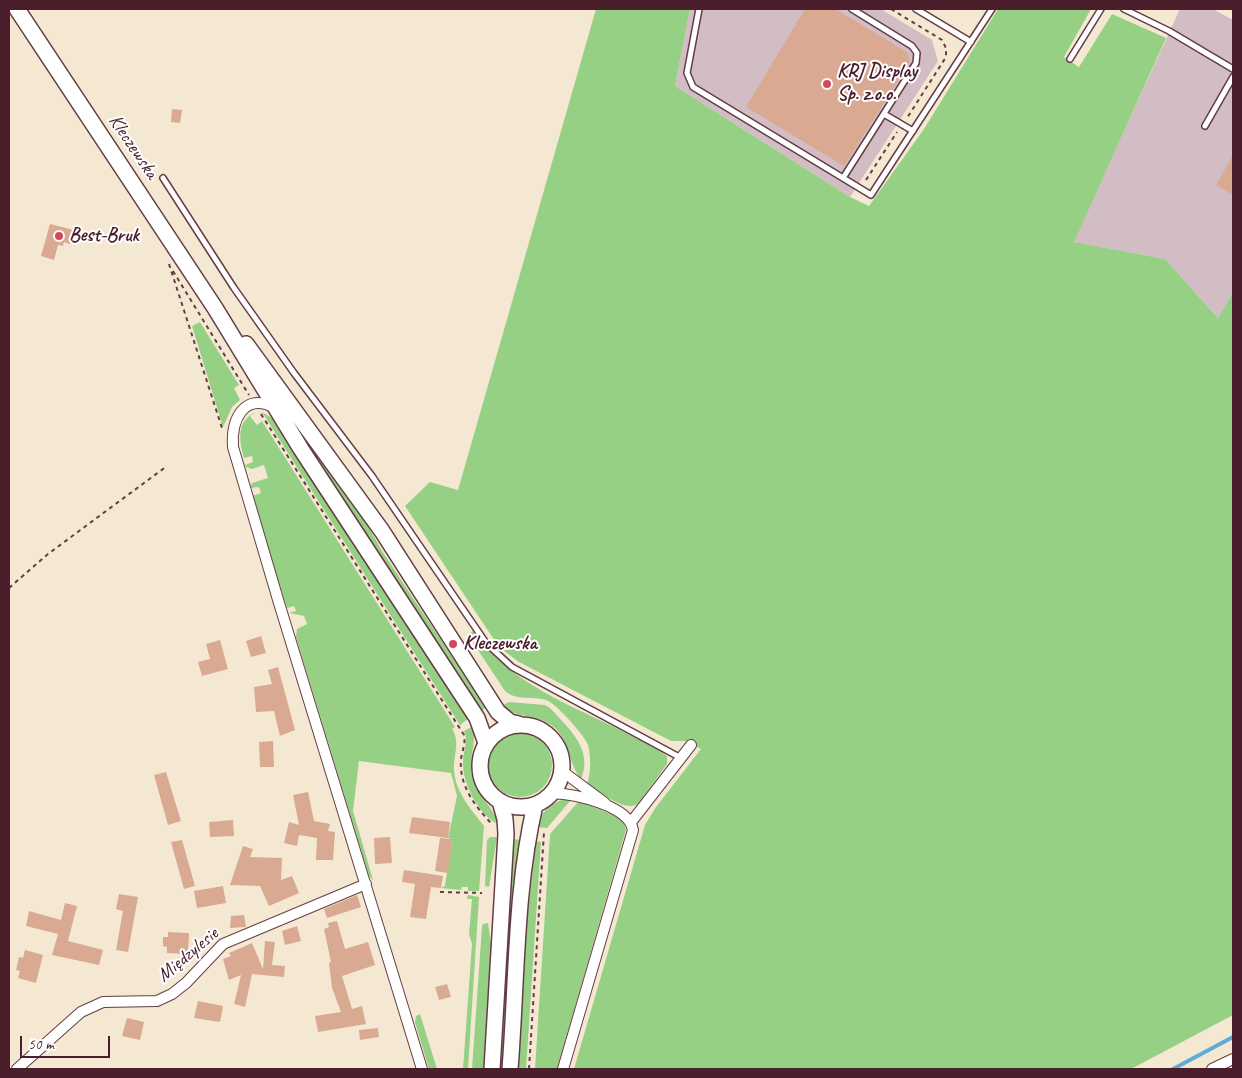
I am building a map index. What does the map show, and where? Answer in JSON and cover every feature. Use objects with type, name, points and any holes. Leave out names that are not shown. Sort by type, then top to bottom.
[{"type":"main road","name":"Kleczewska","points":[[17,9],[216,308],[275,408],[477,718],[486,743]]},
{"type":"main road","name":"Kleczewska","points":[[216,308],[258,360],[382,531],[498,712],[510,722],[519,724]]},
{"type":"main road","points":[[519,724],[534,726],[551,737],[558,748],[562,771],[559,783],[552,793],[535,805],[517,807],[500,801],[491,794],[481,775],[481,758],[486,743],[500,730],[519,724]]},
{"type":"main road","points":[[492,1069],[506,828],[500,801]]},
{"type":"main road","points":[[510,1069],[521,908],[530,830],[535,805]]},
{"type":"street","points":[[255,375],[256,393],[253,402],[240,413],[235,422],[232,434],[235,454],[278,603],[422,1069]]},
{"type":"street","points":[[253,402],[260,402],[275,408]]},
{"type":"street","points":[[632,821],[692,745]]},
{"type":"street","points":[[562,771],[608,806]]},
{"type":"street","points":[[552,793],[576,796],[608,806],[625,814],[632,821],[633,830],[563,1069]]},
{"type":"street","name":"Międzylesie","points":[[17,1069],[81,1012],[103,1002],[157,1001],[172,994],[186,983],[223,944],[366,884]]},
{"type":"street","points":[[1212,1069],[1233,1059]]},
{"type":"lane","points":[[699,9],[687,73],[693,87],[871,195],[992,9]]},
{"type":"lane","points":[[843,178],[916,63],[917,53],[912,46],[852,9]]},
{"type":"lane","points":[[918,9],[971,42]]},
{"type":"lane","points":[[1070,59],[1101,9]]},
{"type":"lane","points":[[1124,9],[1169,31],[1233,69]]},
{"type":"lane","points":[[1205,126],[1233,77]]},
{"type":"lane","points":[[884,114],[912,131]]},
{"type":"lane","points":[[163,178],[234,288],[294,374],[372,476],[486,643],[512,667],[681,758]]},
{"type":"path","points":[[866,180],[943,62],[946,48],[942,40],[891,9]]},
{"type":"path","points":[[222,429],[168,262],[253,402],[464,735],[461,768],[469,795],[490,822],[497,827],[506,828]]},
{"type":"path","points":[[9,588],[48,554],[167,466]]},
{"type":"path","points":[[529,1069],[544,834],[541,831],[530,830]]},
{"type":"path","points":[[440,892],[482,893]]},
{"type":"shaded area","points":[[690,9],[881,9],[932,40],[938,61],[850,197],[675,86]]},
{"type":"shaded area","points":[[1180,9],[1213,9],[1233,20],[1233,292],[1218,318],[1165,259],[1073,242]]},
{"type":"green space","points":[[596,9],[690,9],[675,86],[850,197],[869,206],[924,129],[998,9],[1091,9],[1064,57],[1079,67],[1112,14],[1166,38],[1074,242],[1165,259],[1218,318],[1233,292],[1233,1015],[1131,1069],[574,1069],[645,825],[656,807],[701,749],[687,741],[671,741],[519,662],[499,647],[405,506],[430,482],[458,490]]},
{"type":"green space","points":[[200,322],[239,385],[234,388],[240,400],[232,407],[223,427],[192,326]]},
{"type":"green space","points":[[253,362],[356,504],[382,551],[486,708],[480,711],[436,641],[414,614]]},
{"type":"green space","points":[[262,412],[277,421],[468,719],[460,725]]},
{"type":"green space","points":[[250,416],[257,425],[262,421],[455,727],[452,729],[456,739],[455,779],[461,794],[484,826],[479,891],[468,891],[468,887],[462,887],[461,890],[441,888],[445,886],[452,839],[448,838],[457,796],[451,773],[359,761],[353,811],[373,880],[369,876],[296,637],[297,629],[307,624],[304,616],[289,613],[296,611],[294,606],[287,608],[252,496],[261,493],[259,487],[250,488],[252,483],[268,478],[264,465],[252,469],[245,465],[253,462],[252,456],[244,458],[241,444],[242,426]]},
{"type":"green space","points":[[473,631],[487,649],[503,664],[541,691],[652,746],[667,756],[667,764],[639,803],[633,806],[620,804],[587,784],[590,770],[590,754],[588,745],[582,735],[570,720],[551,702],[514,696],[505,691],[472,641],[469,634]]},
{"type":"green space","points":[[509,702],[545,705],[550,708],[571,731],[582,749],[584,768],[581,779],[574,767],[564,740],[555,728],[542,720],[507,709],[503,705]]},
{"type":"green space","points":[[473,726],[472,776],[477,789],[496,817],[498,824],[491,820],[478,806],[465,779],[463,770],[466,742],[464,731]]},
{"type":"green space","points":[[520,733],[538,738],[543,742],[547,747],[552,765],[547,783],[543,788],[538,792],[520,797],[502,792],[497,788],[493,783],[488,765],[493,747],[497,742],[502,738]]},
{"type":"green space","points":[[565,799],[571,800],[547,828],[537,827],[547,809]]},
{"type":"green space","points":[[579,801],[620,818],[626,830],[557,1069],[535,1069],[550,834]]},
{"type":"green space","points":[[490,837],[497,837],[489,887],[485,886],[487,840]]},
{"type":"green space","points":[[513,839],[522,840],[503,1069],[498,1069]]},
{"type":"green space","points":[[536,841],[541,842],[526,1069],[517,1069],[526,930]]},
{"type":"green space","points":[[468,895],[479,897],[468,1069],[463,1069],[472,944],[469,934],[472,899],[467,899]]},
{"type":"green space","points":[[488,923],[492,951],[484,1069],[472,1069],[482,927],[483,924]]},
{"type":"green space","points":[[420,1014],[437,1069],[429,1069],[415,1022],[416,1016]]},
{"type":"building","name":"KRJ Display Sp. z.o.o.","points":[[805,9],[835,9],[907,52],[910,62],[844,166],[746,107]]},
{"type":"building","points":[[172,109],[182,110],[180,123],[171,122]]},
{"type":"building","points":[[1233,155],[1233,195],[1216,185]]},
{"type":"building","name":"Best-Bruk","points":[[50,224],[74,230],[70,244],[64,242],[63,246],[58,245],[54,260],[41,256]]},
{"type":"building","points":[[261,636],[266,653],[251,657],[246,641]]},
{"type":"building","points":[[220,640],[228,669],[202,676],[198,662],[210,659],[206,644]]},
{"type":"building","points":[[278,667],[295,730],[280,736],[274,711],[256,712],[254,687],[272,684],[268,670]]},
{"type":"building","points":[[273,741],[274,767],[260,767],[259,742]]},
{"type":"building","points":[[166,772],[181,821],[168,825],[154,775]]},
{"type":"building","points":[[308,792],[314,821],[330,824],[328,831],[335,832],[333,860],[316,860],[317,838],[299,835],[297,846],[284,843],[289,822],[299,825],[293,795]]},
{"type":"building","points":[[412,817],[450,822],[448,838],[409,833]]},
{"type":"building","points":[[233,820],[234,836],[210,837],[209,822]]},
{"type":"building","points":[[390,837],[392,863],[375,864],[374,838]]},
{"type":"building","points":[[440,838],[452,839],[448,873],[435,871]]},
{"type":"building","points":[[182,840],[195,886],[184,889],[171,842]]},
{"type":"building","points":[[243,846],[253,849],[250,857],[282,858],[281,880],[292,876],[299,893],[269,906],[260,886],[230,885]]},
{"type":"building","points":[[404,870],[443,876],[441,888],[431,887],[426,919],[410,917],[415,884],[402,882]]},
{"type":"building","points":[[223,886],[226,903],[197,908],[194,891]]},
{"type":"building","points":[[119,894],[138,897],[128,952],[116,950],[123,911],[116,909]]},
{"type":"building","points":[[357,895],[361,907],[327,918],[324,909]]},
{"type":"building","points":[[65,903],[77,906],[68,941],[103,950],[99,965],[52,955],[58,934],[26,926],[29,911],[61,920]]},
{"type":"building","points":[[244,915],[246,927],[230,928],[231,916]]},
{"type":"building","points":[[337,921],[345,949],[368,942],[375,965],[342,976],[352,1009],[362,1006],[366,1024],[318,1032],[315,1016],[341,1012],[332,988],[329,963],[331,962],[324,929],[329,927],[328,923]]},
{"type":"building","points":[[297,926],[301,941],[285,945],[282,931]]},
{"type":"building","points":[[168,932],[189,933],[188,954],[167,953],[167,947],[163,946],[163,937],[168,937]]},
{"type":"building","points":[[265,941],[275,942],[272,965],[285,966],[284,977],[252,974],[245,1007],[234,1004],[241,975],[229,980],[223,959],[231,956],[229,953],[252,943],[263,969]]},
{"type":"building","points":[[25,950],[43,955],[36,983],[18,978],[20,971],[16,970],[19,957],[23,958]]},
{"type":"building","points":[[447,984],[451,997],[439,1000],[435,987]]},
{"type":"building","points":[[198,1001],[223,1006],[220,1022],[194,1018]]},
{"type":"building","points":[[127,1018],[144,1022],[140,1040],[122,1036]]},
{"type":"building","points":[[378,1028],[379,1037],[360,1040],[359,1030]]},
{"type":"waterway","points":[[1173,1069],[1233,1037]]},
{"type":"place","name":"KRJ Display Sp. z.o.o.","points":[[827,84]]},
{"type":"place","name":"Best-Bruk","points":[[59,236]]},
{"type":"place","name":"Kleczewska","points":[[453,644]]}]
